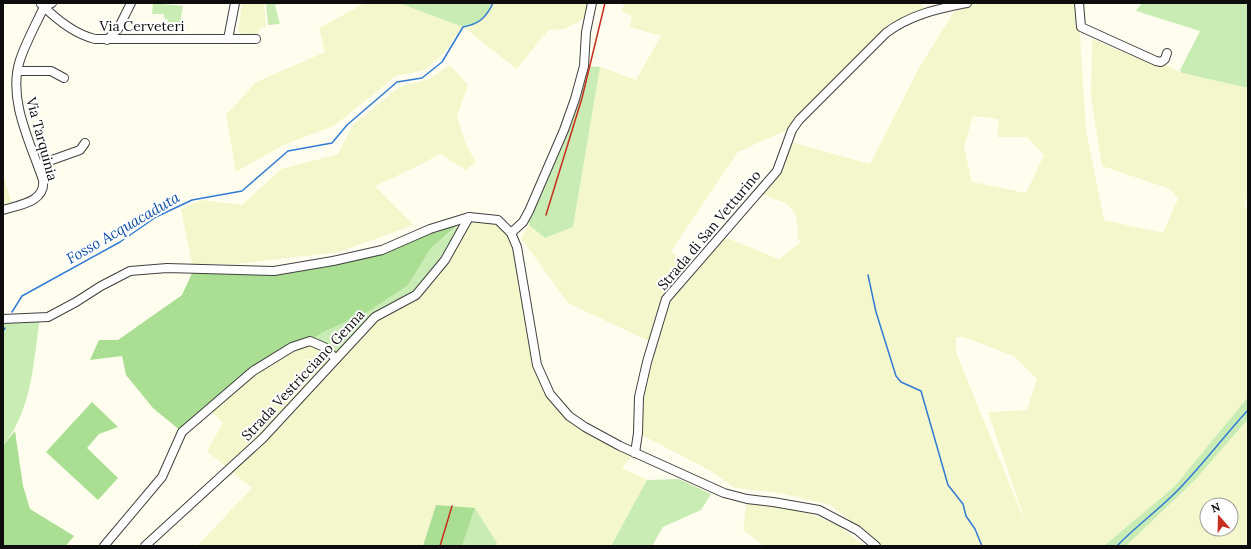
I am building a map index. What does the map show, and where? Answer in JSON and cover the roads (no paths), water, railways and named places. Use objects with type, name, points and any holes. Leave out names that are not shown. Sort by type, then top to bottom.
[{"type":"street","points":[[107,40],[118,29],[131,3]]},
{"type":"street","points":[[228,39],[235,3]]},
{"type":"street","points":[[511,233],[523,222],[530,211],[564,130],[584,66],[586,32],[592,3]]},
{"type":"street","name":"Strada di San Vetturino","points":[[635,453],[638,432],[639,397],[647,362],[666,299],[708,253],[776,171],[792,130],[799,120],[886,33],[898,24],[927,11],[967,3]]},
{"type":"street","points":[[1079,3],[1081,27],[1156,61],[1161,62],[1165,59],[1167,53]]},
{"type":"street","name":"Via Cerveteri","points":[[45,4],[84,37],[94,40],[256,39]]},
{"type":"street","name":"Via Tarquinia","points":[[3,210],[26,203],[39,196],[44,188],[38,165],[20,112],[16,80],[20,60],[45,4]]},
{"type":"street","points":[[18,71],[51,71],[64,78]]},
{"type":"street","points":[[38,165],[80,150],[85,143]]},
{"type":"street","points":[[3,319],[48,317],[130,271],[167,268],[274,271],[319,264],[382,250],[430,229],[469,217],[498,220],[511,233],[517,247],[536,365],[550,394],[569,416],[585,427],[635,453],[724,493],[747,499],[819,510],[857,530],[876,546]]},
{"type":"street","name":"Strada Vestricciano Genna","points":[[145,546],[253,448],[375,317],[416,295],[444,260],[469,217]]},
{"type":"street","points":[[104,546],[162,477],[182,432],[253,371],[292,347],[310,341],[324,347],[336,359]]},
{"type":"waterway","name":"Fosso Acquacaduta","points":[[12,312],[22,296],[120,242],[156,217],[192,200],[242,191],[288,151],[332,143],[347,125],[397,82],[422,78],[442,62],[463,27],[481,20],[488,13],[493,3]]},
{"type":"waterway","points":[[868,275],[876,312],[896,376],[901,382],[921,391],[948,485],[963,504],[966,516],[975,529],[982,546]]},
{"type":"waterway","points":[[1117,546],[1180,488],[1248,410]]},
{"type":"railway","points":[[546,215],[582,98],[605,3]]},
{"type":"railway","points":[[440,546],[452,506]]}]
